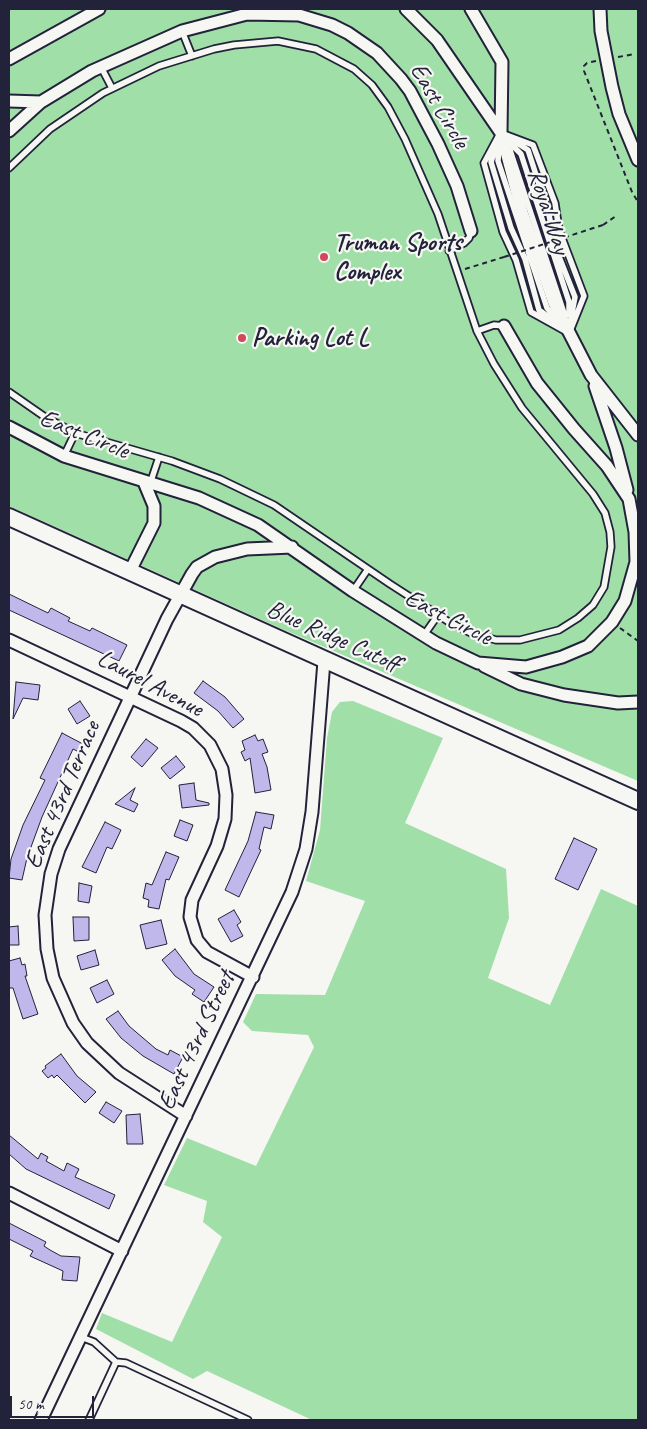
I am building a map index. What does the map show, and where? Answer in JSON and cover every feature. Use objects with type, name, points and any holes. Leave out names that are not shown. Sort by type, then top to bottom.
[{"type":"main road","name":"Blue Ridge Cutoff","points":[[9,518],[638,801]]},
{"type":"street","points":[[9,59],[99,9]]},
{"type":"street","name":"Royal Way","points":[[406,9],[437,40],[500,133],[522,212],[554,303],[591,375],[638,435]]},
{"type":"street","points":[[471,9],[502,62],[500,133]]},
{"type":"street","points":[[600,9],[601,31],[612,88],[619,114],[638,160]]},
{"type":"street","name":"East Circle","points":[[9,131],[41,102],[101,67],[182,31],[247,14],[282,13],[317,20],[340,29],[363,43],[389,64],[410,91],[457,186],[471,231]]},
{"type":"street","points":[[9,101],[41,102]]},
{"type":"street","name":"East Circle","points":[[504,326],[538,383],[574,429],[607,466],[629,499]]},
{"type":"street","name":"East Circle","points":[[9,427],[64,456],[199,498],[258,525],[353,592],[424,635],[478,663],[526,666],[562,657],[588,646],[612,622],[625,601],[636,562],[635,532],[629,499],[616,448],[591,375]]},
{"type":"street","name":"East Circle","points":[[130,571],[154,523],[154,506],[147,483]]},
{"type":"street","points":[[179,596],[197,567],[215,557],[247,548],[292,548]]},
{"type":"street","name":"East 43rd Terrace","points":[[179,596],[130,696],[56,857],[50,874],[47,900],[47,949],[61,1001],[87,1043],[119,1073],[186,1116]]},
{"type":"street","name":"Laurel Avenue","points":[[9,640],[130,696],[192,728],[210,745],[219,763],[226,794],[225,819],[217,846],[192,900],[190,917],[197,940],[207,952],[252,977]]},
{"type":"street","name":"East 43rd Street","points":[[41,1420],[292,892],[306,849],[312,812],[324,661]]},
{"type":"street","points":[[478,663],[521,684],[564,695],[618,703],[638,702]]},
{"type":"street","points":[[9,1193],[122,1251]]},
{"type":"lane","points":[[182,31],[192,56]]},
{"type":"lane","points":[[9,168],[50,129],[75,110],[112,88],[159,66],[192,56],[234,44],[278,41],[316,49],[354,68],[372,86],[388,107],[406,139],[438,214],[477,331],[522,408],[593,494],[605,513],[610,532],[608,568],[604,587],[593,604],[578,618],[559,630],[540,637],[520,640],[496,640],[471,632],[438,615],[274,505],[220,479],[159,457],[75,433],[45,418],[9,392]]},
{"type":"lane","points":[[101,67],[112,88]]},
{"type":"lane","points":[[500,133],[484,163],[503,232],[516,260],[531,312],[569,333]]},
{"type":"lane","points":[[500,133],[533,145],[555,203],[559,230],[584,296],[569,333]]},
{"type":"lane","points":[[500,133],[528,150],[549,214],[556,249],[575,297],[569,333]]},
{"type":"lane","points":[[449,251],[464,243],[469,238],[471,231]]},
{"type":"lane","points":[[477,331],[494,324],[504,326]]},
{"type":"lane","points":[[64,456],[75,433]]},
{"type":"lane","points":[[147,483],[159,457]]},
{"type":"lane","points":[[353,592],[368,569]]},
{"type":"lane","points":[[424,635],[438,615]]},
{"type":"lane","points":[[81,1337],[94,1342],[116,1362],[126,1363],[248,1420]]},
{"type":"lane","points":[[89,1420],[116,1362]]},
{"type":"path","points":[[615,58],[635,54]]},
{"type":"path","points":[[596,61],[587,63],[584,66],[584,71],[632,192],[638,202]]},
{"type":"path","points":[[456,272],[603,225],[616,216]]},
{"type":"path","points":[[612,622],[638,641]]},
{"type":"green space","name":"Truman Sports Complex","points":[[9,9],[638,9],[638,781],[282,629],[9,506]]},
{"type":"green space","points":[[353,701],[443,738],[405,823],[506,869],[509,918],[488,978],[550,1005],[601,889],[638,906],[638,1420],[312,1420],[207,1371],[193,1379],[96,1329],[102,1313],[172,1342],[222,1237],[203,1222],[207,1201],[164,1185],[187,1138],[256,1166],[314,1047],[308,1035],[252,1031],[243,1022],[256,994],[325,995],[365,901],[306,881],[320,830],[327,738],[332,712],[340,702]]},
{"type":"building","points":[[9,594],[48,613],[51,608],[70,618],[68,621],[90,631],[92,628],[127,645],[119,661],[9,610]]},
{"type":"building","points":[[203,681],[225,697],[244,719],[233,728],[218,711],[194,693]]},
{"type":"building","points":[[16,682],[40,685],[38,700],[23,698],[13,719]]},
{"type":"building","points":[[80,701],[90,716],[77,724],[68,709]]},
{"type":"building","points":[[62,733],[83,744],[79,752],[73,749],[42,817],[27,858],[22,880],[9,878],[11,859],[23,825],[45,780],[40,778]]},
{"type":"building","points":[[255,735],[258,741],[263,739],[268,752],[262,754],[267,767],[271,790],[255,793],[250,758],[245,761],[241,752],[245,750],[242,741]]},
{"type":"building","points":[[146,739],[158,748],[142,767],[131,757]]},
{"type":"building","points":[[176,756],[185,767],[170,779],[161,768]]},
{"type":"building","points":[[194,783],[196,800],[209,803],[209,805],[182,808],[179,785]]},
{"type":"building","points":[[135,788],[130,800],[138,804],[134,812],[115,804]]},
{"type":"building","points":[[256,812],[274,815],[271,829],[264,827],[259,849],[261,850],[239,897],[225,890],[248,841]]},
{"type":"building","points":[[180,820],[193,825],[187,841],[174,836]]},
{"type":"building","points":[[105,822],[121,830],[112,849],[107,847],[96,873],[82,867]]},
{"type":"building","points":[[574,838],[597,849],[578,890],[555,879]]},
{"type":"building","points":[[166,852],[179,857],[169,880],[166,879],[159,909],[148,907],[149,900],[143,898],[146,883],[152,885]]},
{"type":"building","points":[[79,883],[92,886],[89,903],[78,901]]},
{"type":"building","points":[[234,910],[241,922],[237,925],[243,936],[231,942],[218,919]]},
{"type":"building","points":[[73,917],[89,917],[89,940],[74,941]]},
{"type":"building","points":[[161,920],[167,944],[146,949],[140,925]]},
{"type":"building","points":[[18,926],[19,945],[9,945],[9,927]]},
{"type":"building","points":[[175,949],[194,974],[214,987],[204,1002],[192,994],[195,990],[175,976],[162,960]]},
{"type":"building","points":[[95,950],[99,965],[81,970],[77,956]]},
{"type":"building","points":[[20,958],[22,965],[25,964],[27,976],[25,976],[38,1014],[23,1019],[13,988],[9,988],[9,961]]},
{"type":"building","points":[[107,980],[114,994],[97,1003],[90,988]]},
{"type":"building","points":[[118,1011],[129,1026],[156,1049],[168,1055],[170,1050],[183,1057],[174,1074],[143,1056],[121,1038],[106,1019]]},
{"type":"building","points":[[61,1054],[77,1076],[96,1092],[85,1103],[57,1075],[54,1078],[52,1075],[48,1078],[42,1071],[46,1068],[45,1066]]},
{"type":"building","points":[[106,1102],[122,1111],[114,1123],[99,1113]]},
{"type":"building","points":[[140,1114],[143,1144],[127,1144],[126,1115]]},
{"type":"building","points":[[9,1135],[38,1159],[41,1153],[48,1157],[46,1161],[64,1171],[67,1163],[79,1169],[75,1177],[115,1195],[109,1209],[26,1169],[9,1154]]},
{"type":"building","points":[[9,1223],[46,1242],[44,1246],[61,1256],[80,1257],[77,1281],[62,1280],[63,1271],[30,1256],[33,1251],[9,1239]]},
{"type":"place","name":"Truman Sports Complex","points":[[324,257]]},
{"type":"place","name":"Parking Lot L","points":[[242,338]]}]
